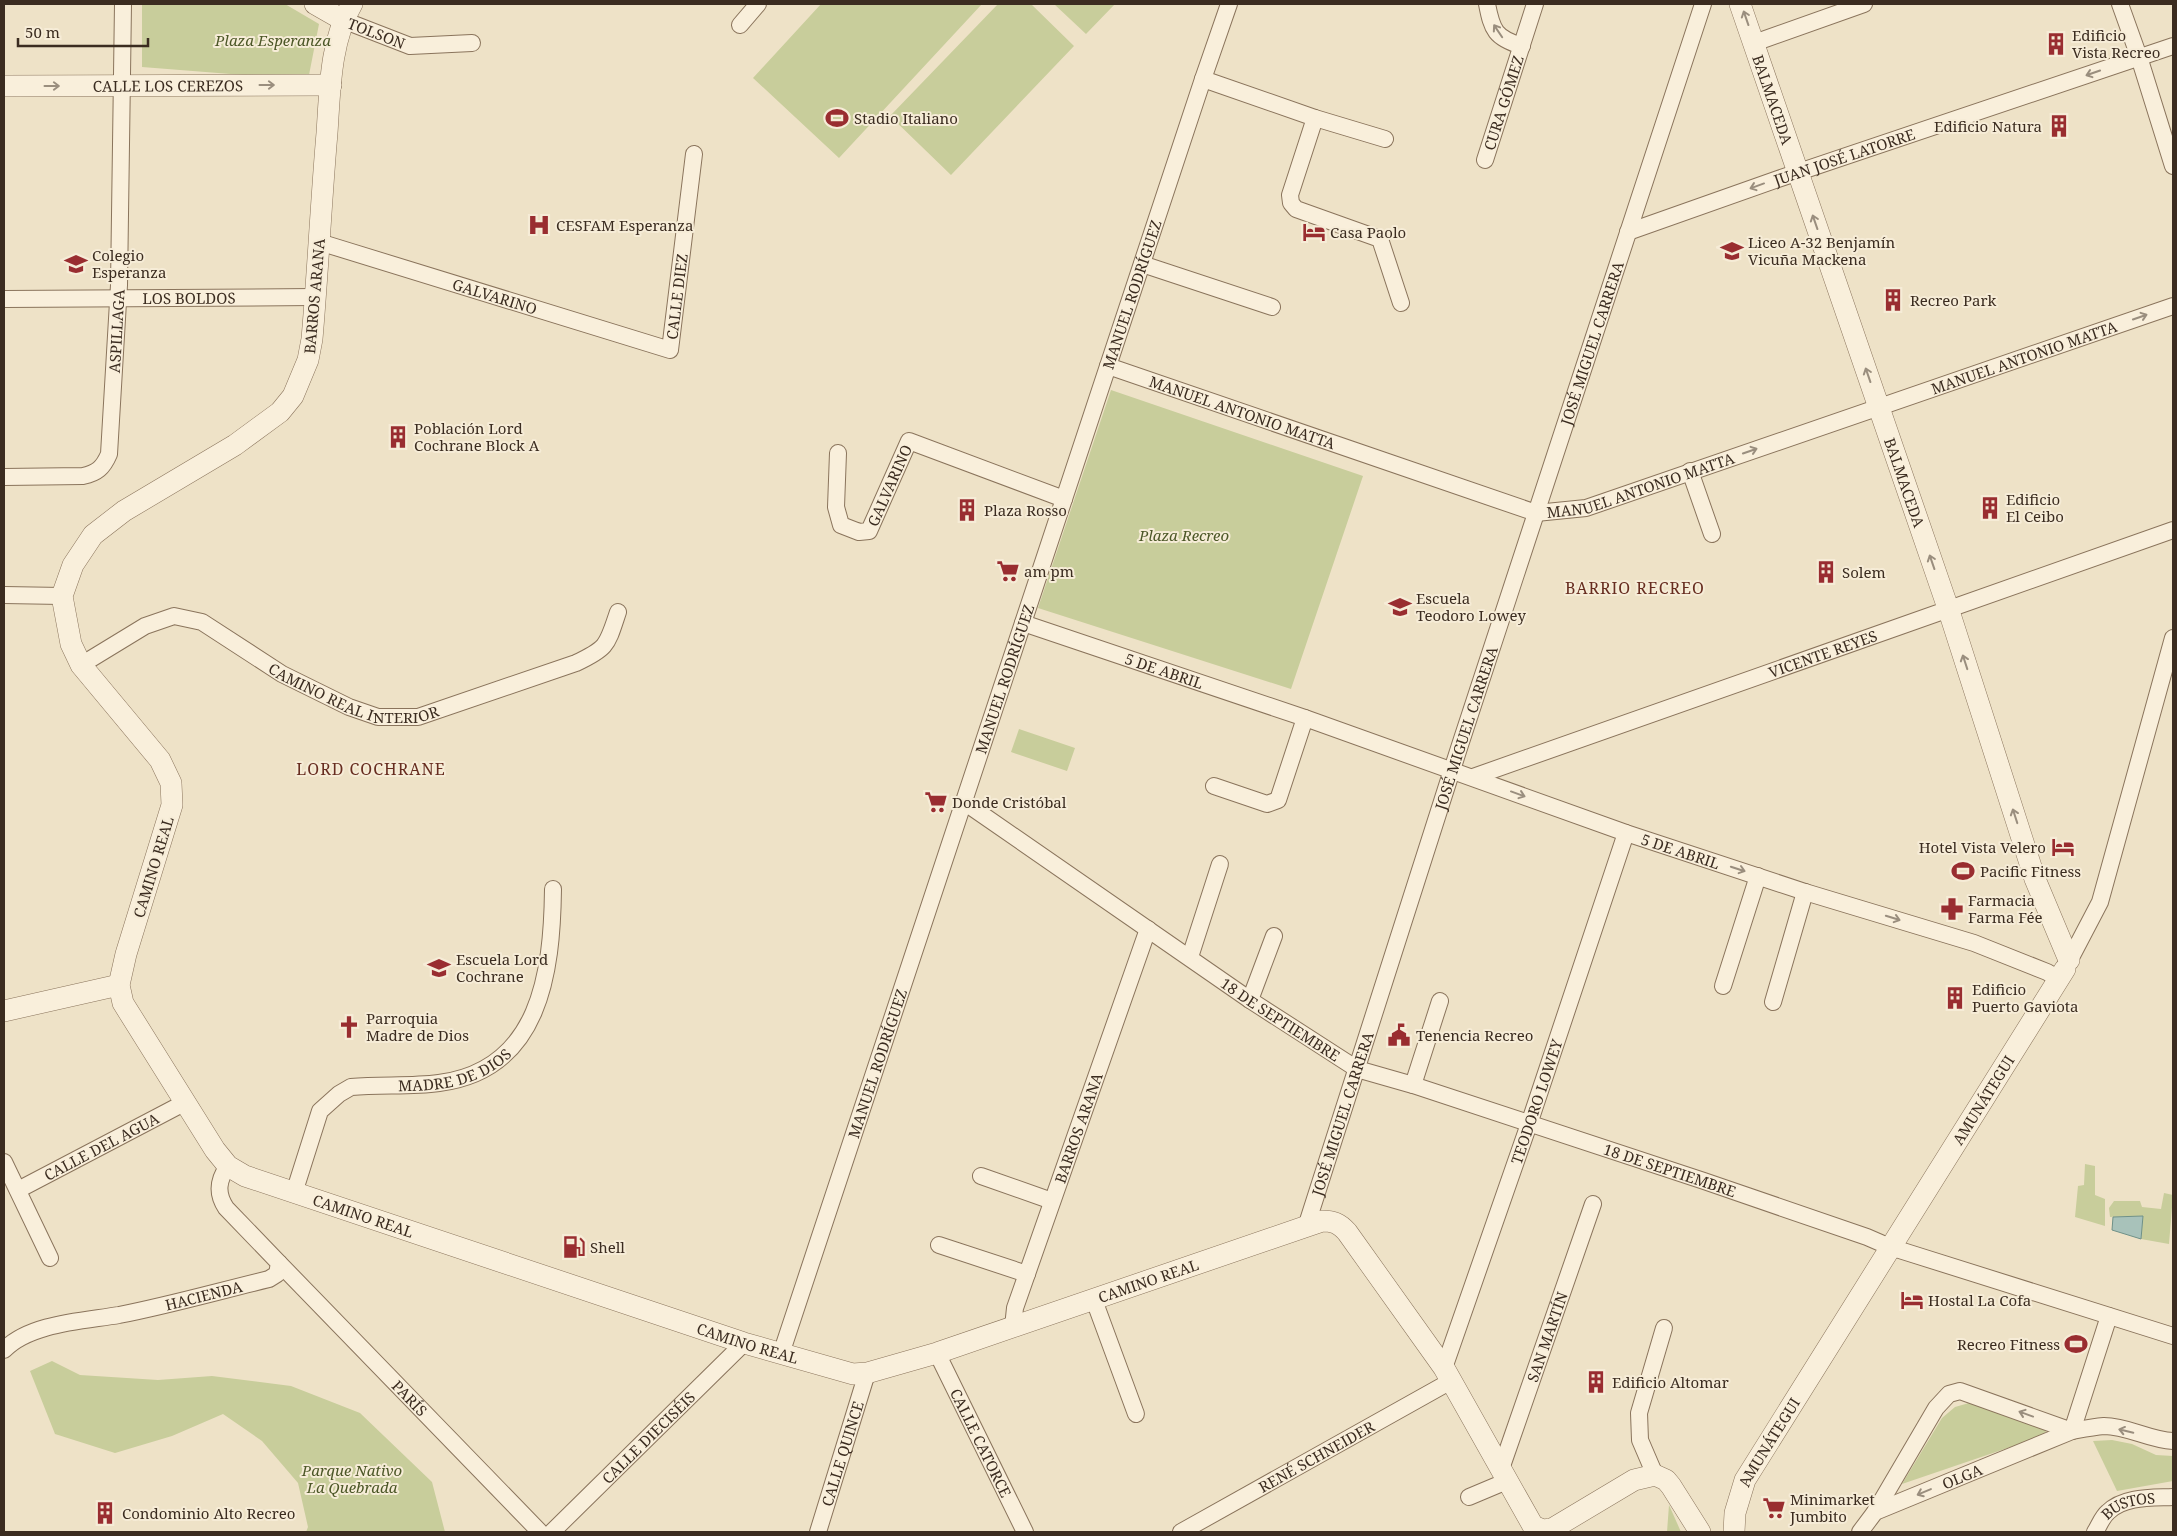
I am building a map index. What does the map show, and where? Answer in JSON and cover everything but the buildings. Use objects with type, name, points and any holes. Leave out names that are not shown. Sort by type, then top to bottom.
[{"type":"street","name":"ASPILLAGA","points":[[4,476],[83,476],[92,474],[105,463],[109,454],[118,298],[123,4]]},
{"type":"street","name":"TOLSON","points":[[315,4],[348,12],[410,46],[472,43]]},
{"type":"street","points":[[740,25],[758,4]]},
{"type":"street","name":"MANUEL RODRÍGUEZ","points":[[781,1354],[1229,4]]},
{"type":"street","points":[[1487,4],[1495,30],[1505,41],[1522,46],[1535,4]]},
{"type":"street","name":"JOSÉ MIGUEL CARRERA","points":[[1306,1227],[1452,770],[1703,4]]},
{"type":"street","name":"BALMACEDA","points":[[1740,4],[1948,608],[2064,969]]},
{"type":"street","points":[[1754,42],[1864,4]]},
{"type":"street","points":[[2120,4],[2140,57],[2173,166]]},
{"type":"street","name":"BARROS ARANA","points":[[62,596],[73,565],[93,535],[124,511],[235,445],[280,412],[293,396],[308,360],[315,297],[335,50],[348,12]]},
{"type":"street","name":"CURA GÓMEZ","points":[[1485,160],[1522,46]]},
{"type":"street","name":"JUAN JOSÉ LATORRE","points":[[1628,232],[1798,172],[2173,46]]},
{"type":"street","points":[[1203,79],[1315,118],[1385,139]]},
{"type":"street","name":"CALLE LOS CEREZOS","points":[[4,86],[331,85]]},
{"type":"street","points":[[1315,118],[1290,195],[1291,203],[1296,209],[1380,239],[1401,303]]},
{"type":"street","name":"CALLE DIEZ","points":[[670,350],[694,154]]},
{"type":"street","name":"GALVARINO","points":[[319,242],[670,350]]},
{"type":"street","points":[[1142,264],[1272,307]]},
{"type":"street","name":"LOS BOLDOS","points":[[4,299],[315,297]]},
{"type":"street","name":"MANUEL ANTONIO MATTA","points":[[1108,366],[1536,513],[1586,508],[2173,306]]},
{"type":"street","name":"GALVARINO","points":[[838,453],[836,508],[841,525],[859,532],[869,531],[909,441],[1064,499]]},
{"type":"street","points":[[1690,471],[1712,534]]},
{"type":"street","name":"VICENTE REYES","points":[[1473,777],[2173,530]]},
{"type":"street","points":[[4,596],[62,596]]},
{"type":"street","name":"CAMINO REAL","points":[[62,596],[71,644],[81,665],[160,760],[171,783],[172,805],[126,954],[119,985],[123,1002],[215,1150],[228,1166],[245,1176],[744,1343],[854,1374],[867,1373],[937,1353],[1322,1221],[1332,1221],[1341,1225],[1448,1374],[1533,1526],[1542,1531],[1552,1529],[1634,1480],[1655,1475]]},
{"type":"street","name":"CAMINO REAL INTERIOR","points":[[81,665],[145,626],[174,616],[202,622],[282,674],[349,707],[378,717],[418,717],[576,663],[600,651],[610,636],[618,612]]},
{"type":"street","name":"5 DE ABRIL","points":[[1023,623],[1305,718],[1626,833],[1805,892],[1974,942],[2047,972],[2064,969]]},
{"type":"street","name":"AMUNÁTEGUI","points":[[1734,1532],[1735,1513],[1745,1480],[2064,969],[2100,902],[2173,638]]},
{"type":"street","points":[[1214,786],[1267,804],[1278,800],[1305,718]]},
{"type":"street","name":"18 DE SEPTIEMBRE","points":[[964,802],[1250,1000],[1357,1069],[1413,1085],[1704,1181],[1890,1247],[2173,1336]]},
{"type":"street","name":"TEODORO LOWEY","points":[[1448,1374],[1626,833]]},
{"type":"street","points":[[1190,957],[1220,864]]},
{"type":"street","points":[[1723,986],[1758,876]]},
{"type":"street","name":"MADRE DE DIOS","points":[[294,1193],[320,1111],[339,1094],[351,1087],[439,1083],[472,1076],[496,1063],[518,1042],[533,1017],[544,987],[553,933],[554,889]]},
{"type":"street","points":[[1773,1002],[1805,892]]},
{"type":"street","name":"BARROS ARANA","points":[[1013,1327],[1015,1308],[1148,929]]},
{"type":"street","points":[[1250,1000],[1274,936]]},
{"type":"street","points":[[4,1012],[119,985]]},
{"type":"street","points":[[1413,1085],[1440,1001]]},
{"type":"street","name":"CALLE DEL AGUA","points":[[18,1190],[184,1102]]},
{"type":"street","points":[[4,1162],[50,1258]]},
{"type":"street","points":[[228,1166],[221,1176],[220,1198],[226,1208],[279,1263]]},
{"type":"street","points":[[981,1176],[1052,1201]]},
{"type":"street","name":"SAN MARTÍN","points":[[1504,1475],[1593,1204]]},
{"type":"street","points":[[940,1245],[1027,1274]]},
{"type":"street","name":"HACIENDA","points":[[4,1350],[26,1334],[81,1320],[119,1315],[269,1279],[277,1274],[279,1263]]},
{"type":"street","name":"PARÍS","points":[[279,1263],[540,1532]]},
{"type":"street","points":[[1094,1300],[1136,1414]]},
{"type":"street","points":[[1860,1532],[1875,1512],[1936,1408],[1949,1394],[1960,1391],[2072,1431],[2109,1316]]},
{"type":"street","points":[[1664,1328],[1639,1413],[1640,1440],[1655,1475],[1666,1480],[1671,1486],[1700,1532]]},
{"type":"street","name":"CALLE DIECISÉIS","points":[[552,1532],[744,1343]]},
{"type":"street","name":"CALLE CATORCE","points":[[937,1353],[1025,1532]]},
{"type":"street","name":"CALLE QUINCE","points":[[818,1532],[867,1373]]},
{"type":"street","name":"RENÉ SCHNEIDER","points":[[1181,1532],[1448,1374]]},
{"type":"street","name":"OLGA","points":[[1875,1512],[2072,1431],[2105,1426],[2159,1440],[2173,1441]]},
{"type":"street","points":[[1470,1497],[1504,1475]]},
{"type":"street","name":"BUSTOS","points":[[2095,1532],[2107,1512],[2119,1504],[2137,1499],[2173,1497]]},
{"type":"green space","name":"Plaza Esperanza","points":[[142,4],[285,4],[319,24],[308,80],[142,67]]},
{"type":"green space","name":"Stadio Italiano","points":[[821,4],[982,4],[839,158],[753,78]]},
{"type":"green space","points":[[998,4],[1031,4],[1074,46],[951,175],[890,116]]},
{"type":"green space","points":[[1054,4],[1115,4],[1086,34]]},
{"type":"green space","name":"Plaza Recreo","points":[[1111,390],[1363,476],[1291,689],[1038,608]]},
{"type":"green space","points":[[1019,729],[1075,748],[1067,771],[1011,752]]},
{"type":"green space","points":[[2085,1164],[2095,1166],[2095,1195],[2105,1199],[2105,1226],[2075,1217],[2078,1186],[2084,1185]]},
{"type":"green space","points":[[2164,1193],[2173,1195],[2169,1244],[2141,1239],[2143,1216],[2110,1217],[2109,1208],[2114,1201],[2140,1201],[2142,1207],[2161,1209]]},
{"type":"green space","name":"Parque Nativo La Quebrada","points":[[52,1361],[80,1375],[158,1380],[212,1376],[291,1386],[360,1413],[432,1482],[445,1532],[306,1532],[308,1527],[298,1483],[262,1441],[223,1414],[172,1436],[115,1453],[55,1434],[30,1371]]},
{"type":"green space","points":[[1969,1403],[1984,1404],[2048,1428],[2043,1436],[1902,1484],[1942,1418],[1955,1407]]},
{"type":"green space","points":[[2112,1440],[2132,1444],[2156,1455],[2173,1456],[2173,1481],[2117,1491],[2093,1441]]},
{"type":"green space","points":[[1669,1505],[1681,1532],[1667,1532]]},
{"type":"water","points":[[2143,1216],[2141,1239],[2112,1230],[2113,1217]]},
{"type":"place","name":"Edificio Vista Recreo","points":[[2056,44]]},
{"type":"place","name":"Stadio Italiano","points":[[837,118]]},
{"type":"place","name":"Edificio Natura","points":[[2059,126]]},
{"type":"place","name":"CESFAM Esperanza","points":[[539,225]]},
{"type":"place","name":"Casa Paolo","points":[[1314,232]]},
{"type":"place","name":"Liceo A-32 Benjamín Vicuña Mackena","points":[[1732,251]]},
{"type":"place","name":"Colegio Esperanza","points":[[76,264]]},
{"type":"place","name":"Recreo Park","points":[[1893,300]]},
{"type":"place","name":"Población Lord Cochrane Block A","points":[[398,437]]},
{"type":"place","name":"Edificio El Ceibo","points":[[1990,508]]},
{"type":"place","name":"Plaza Rosso","points":[[967,510]]},
{"type":"place","name":"am pm","points":[[1008,571]]},
{"type":"place","name":"Solem","points":[[1826,572]]},
{"type":"place","name":"Escuela Teodoro Lowey","points":[[1400,607]]},
{"type":"place","name":"Donde Cristóbal","points":[[936,802]]},
{"type":"place","name":"Hotel Vista Velero","points":[[2063,847]]},
{"type":"place","name":"Pacific Fitness","points":[[1963,871]]},
{"type":"place","name":"Farmacia Farma Fée","points":[[1952,909]]},
{"type":"place","name":"Escuela Lord Cochrane","points":[[439,968]]},
{"type":"place","name":"Edificio Puerto Gaviota","points":[[1955,998]]},
{"type":"place","name":"Parroquia Madre de Dios","points":[[349,1027]]},
{"type":"place","name":"Tenencia Recreo","points":[[1399,1035]]},
{"type":"place","name":"Shell","points":[[574,1247]]},
{"type":"place","name":"Hostal La Cofa","points":[[1912,1300]]},
{"type":"place","name":"Recreo Fitness","points":[[2076,1344]]},
{"type":"place","name":"Edificio Altomar","points":[[1596,1382]]},
{"type":"place","name":"Minimarket Jumbito","points":[[1774,1508]]},
{"type":"place","name":"Condominio Alto Recreo","points":[[105,1513]]},
{"type":"district","name":"BARRIO RECREO","points":[[1635,588]]},
{"type":"district","name":"LORD COCHRANE","points":[[371,769]]}]
